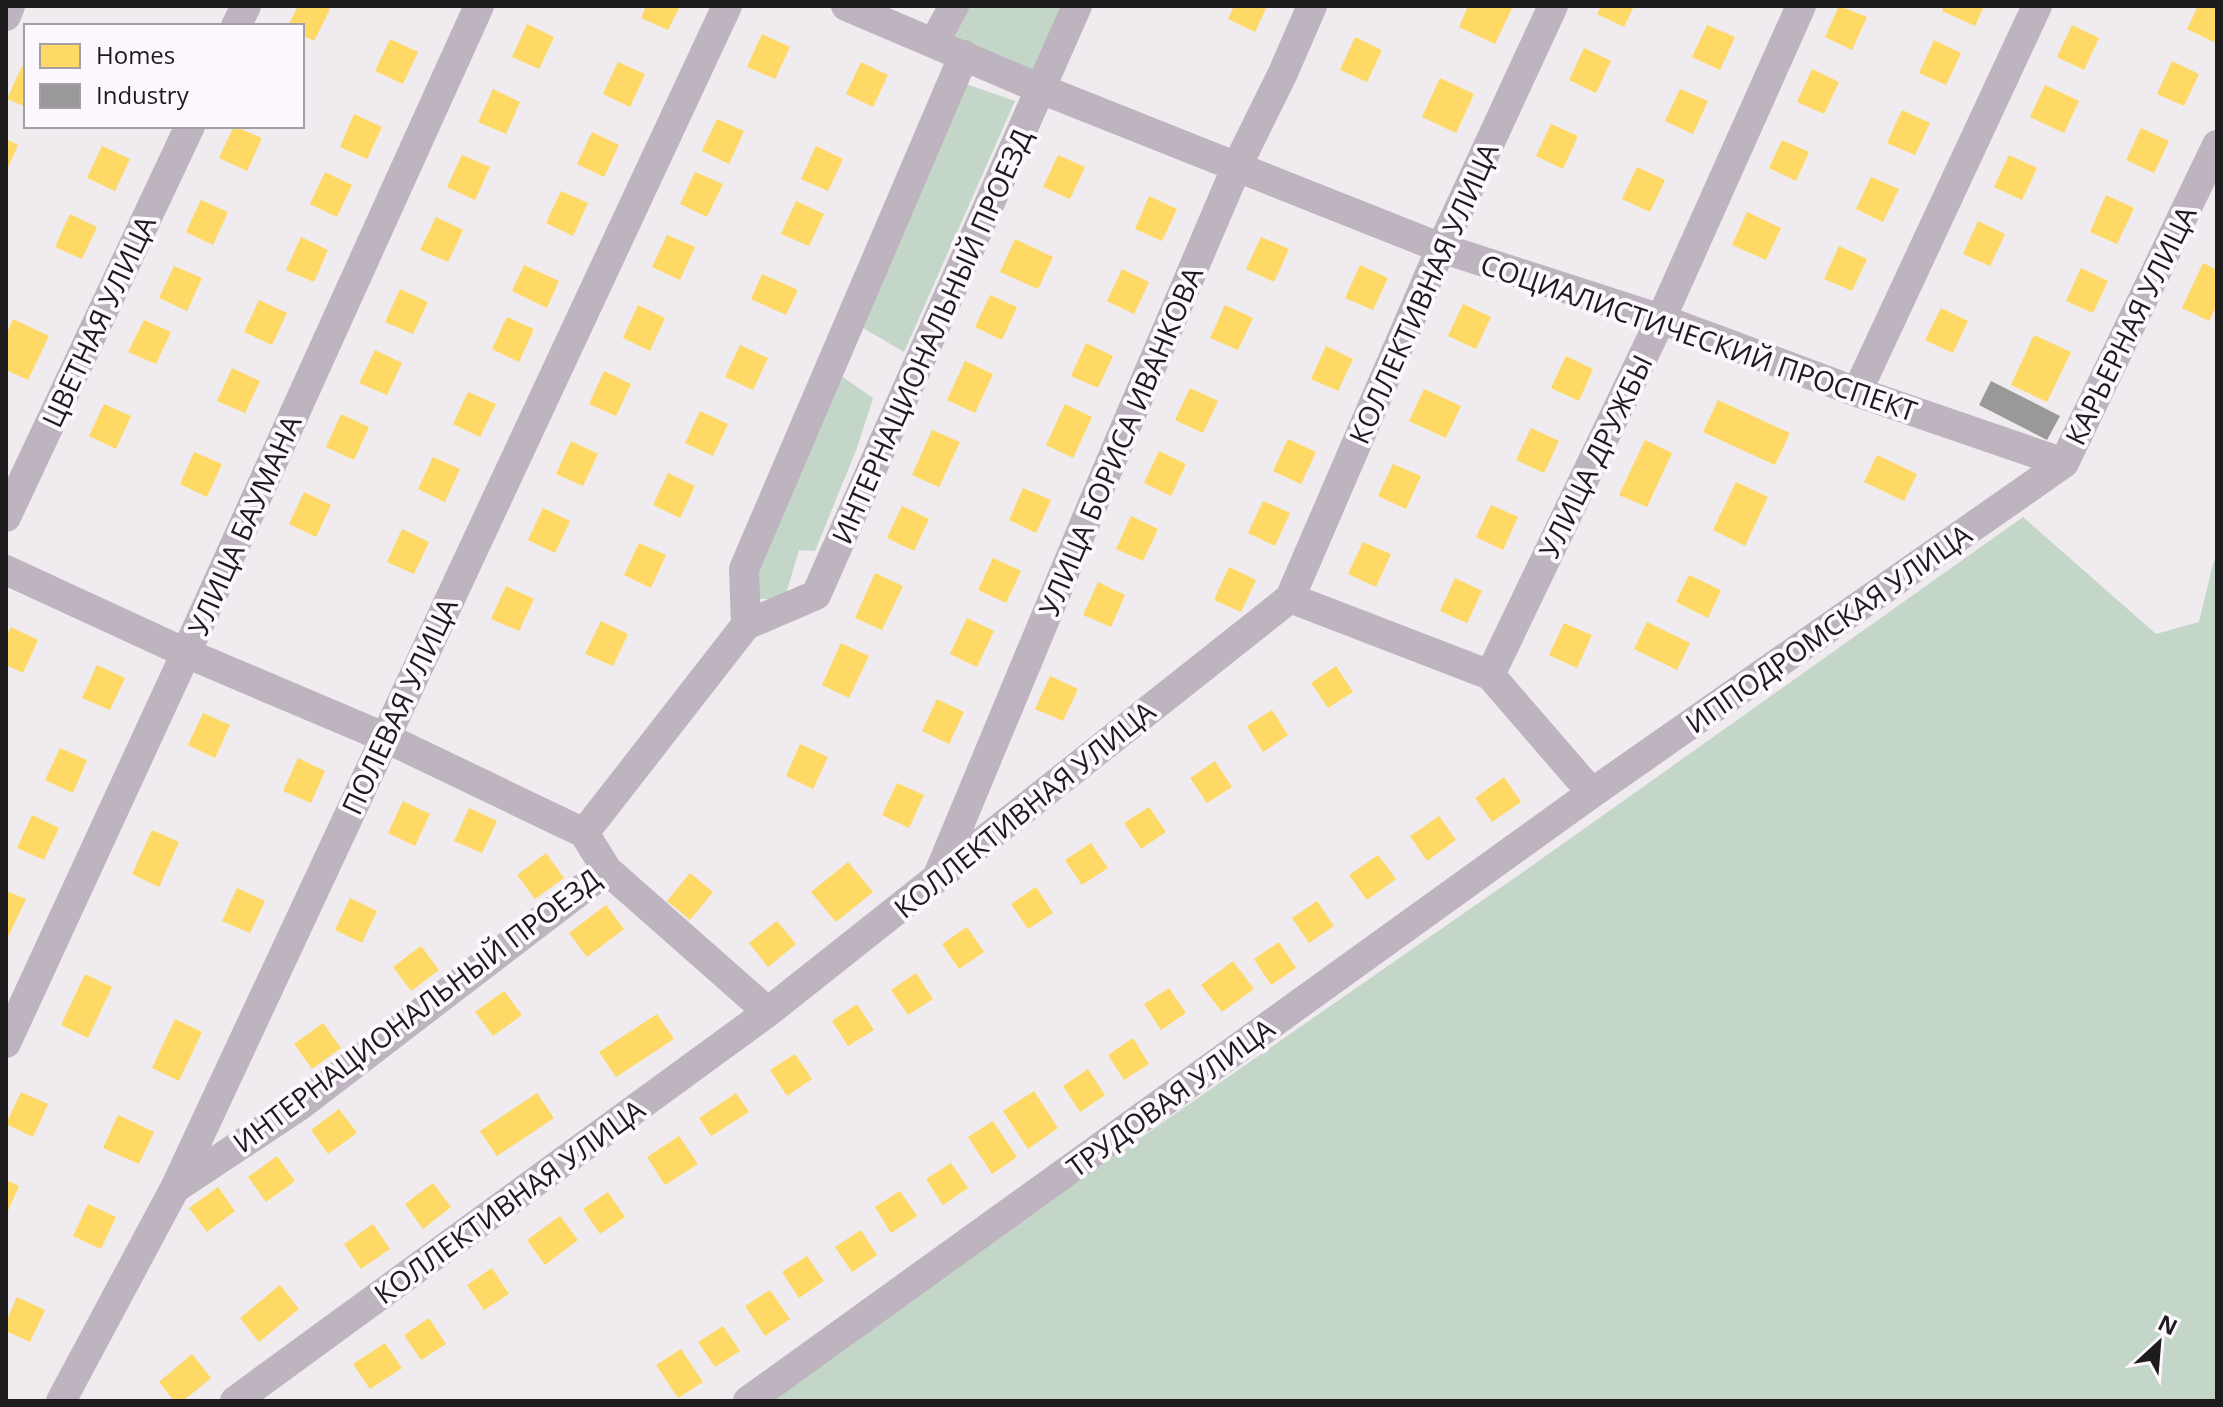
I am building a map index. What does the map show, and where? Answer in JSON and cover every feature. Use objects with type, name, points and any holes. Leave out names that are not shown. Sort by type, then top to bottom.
[{"type":"street","points":[[6,16],[10,6]]},
{"type":"street","points":[[237,24],[246,6]]},
{"type":"street","name":"УЛИЦА БАУМАНА","points":[[6,1043],[479,6]]},
{"type":"street","name":"ПОЛЕВАЯ УЛИЦА","points":[[61,1401],[175,1188],[727,6]]},
{"type":"street","name":"СОЦИАЛИСТИЧЕСКИЙ ПРОСПЕКТ","points":[[846,6],[1041,89],[1441,248],[1661,319],[1857,392],[2064,463]]},
{"type":"street","points":[[934,42],[954,6]]},
{"type":"street","name":"ИНТЕРНАЦИОНАЛЬНЫЙ ПРОЕЗД","points":[[175,1188],[299,1106],[607,870],[584,833],[746,625],[816,595],[1077,6]]},
{"type":"street","name":"УЛИЦА БОРИСА ИВАНКОВА","points":[[936,880],[1237,166],[1312,6]]},
{"type":"street","name":"КОЛЛЕКТИВНАЯ УЛИЦА","points":[[235,1401],[768,1012],[1290,598],[1441,248],[1553,6]]},
{"type":"street","name":"УЛИЦА ДРУЖБЫ","points":[[1490,675],[1661,319],[1801,6]]},
{"type":"street","points":[[1857,392],[2037,6]]},
{"type":"street","points":[[746,625],[744,569],[964,55]]},
{"type":"street","name":"ЦВЕТНАЯ УЛИЦА","points":[[6,517],[189,128]]},
{"type":"street","name":"КАРЬЕРНАЯ УЛИЦА","points":[[2064,463],[2217,145]]},
{"type":"street","name":"ИППОДРОМСКАЯ УЛИЦА","points":[[1592,793],[2064,463]]},
{"type":"street","points":[[6,570],[186,653],[384,737],[584,833]]},
{"type":"street","points":[[1290,598],[1490,675],[1592,793]]},
{"type":"street","name":"ТРУДОВАЯ УЛИЦА","points":[[748,1401],[1592,793]]},
{"type":"street","points":[[607,870],[768,1012]]},
{"type":"green space","points":[[967,6],[1061,6],[1033,71],[951,34]]},
{"type":"green space","points":[[963,83],[1015,101],[904,352],[863,328]]},
{"type":"green space","points":[[840,375],[873,398],[857,448],[815,551],[799,550],[786,594],[775,599],[757,599],[752,573]]},
{"type":"green space","points":[[2023,517],[2156,634],[2199,622],[2217,556],[2217,1401],[762,1401],[1526,870]]},
{"type":"building: Homes","points":[[298,6],[324,6],[330,9],[314,41],[304,36],[304,24],[289,24]]},
{"type":"building: Homes","points":[[646,6],[680,6],[668,30],[641,18]]},
{"type":"building: Homes","points":[[1234,6],[1267,6],[1255,32],[1228,19]]},
{"type":"building: Homes","points":[[1468,6],[1513,6],[1495,44],[1459,27]]},
{"type":"building: Homes","points":[[1601,6],[1634,6],[1624,27],[1597,14]]},
{"type":"building: Homes","points":[[1839,6],[1867,17],[1852,50],[1825,37]]},
{"type":"building: Homes","points":[[1944,6],[1984,6],[1975,26],[1942,11]]},
{"type":"building: Homes","points":[[2198,6],[2217,6],[2217,36],[2214,42],[2187,29]]},
{"type":"building: Homes","points":[[527,24],[554,37],[539,69],[512,57]]},
{"type":"building: Homes","points":[[1707,25],[1735,37],[1720,70],[1692,57]]},
{"type":"building: Homes","points":[[2072,25],[2099,38],[2084,70],[2057,57]]},
{"type":"building: Homes","points":[[762,34],[790,47],[775,79],[747,67]]},
{"type":"building: Homes","points":[[1355,37],[1382,50],[1367,82],[1340,70]]},
{"type":"building: Homes","points":[[390,39],[418,52],[403,84],[375,71]]},
{"type":"building: Homes","points":[[1934,40],[1961,53],[1946,85],[1919,73]]},
{"type":"building: Homes","points":[[1584,48],[1611,61],[1596,93],[1569,80]]},
{"type":"building: Homes","points":[[2172,61],[2199,74],[2184,106],[2157,94]]},
{"type":"building: Homes","points":[[618,62],[645,74],[630,107],[603,94]]},
{"type":"building: Homes","points":[[861,62],[888,75],[873,107],[846,94]]},
{"type":"building: Homes","points":[[22,66],[24,106],[7,99]]},
{"type":"building: Homes","points":[[1812,69],[1839,82],[1824,114],[1797,102]]},
{"type":"building: Homes","points":[[1440,78],[1474,94],[1456,133],[1422,117]]},
{"type":"building: Homes","points":[[2045,85],[2079,101],[2064,133],[2030,117]]},
{"type":"building: Homes","points":[[493,89],[520,102],[506,134],[478,122]]},
{"type":"building: Homes","points":[[1680,89],[1708,101],[1693,134],[1665,121]]},
{"type":"building: Homes","points":[[1902,110],[1930,123],[1915,155],[1887,143]]},
{"type":"building: Homes","points":[[354,114],[382,127],[367,159],[340,147]]},
{"type":"building: Homes","points":[[717,119],[744,131],[729,164],[702,151]]},
{"type":"building: Homes","points":[[1551,124],[1578,136],[1563,169],[1536,156]]},
{"type":"building: Homes","points":[[233,128],[262,138],[247,171],[219,158]]},
{"type":"building: Homes","points":[[2141,128],[2169,141],[2154,173],[2126,160]]},
{"type":"building: Homes","points":[[592,132],[619,145],[604,177],[577,164]]},
{"type":"building: Homes","points":[[6,139],[18,145],[6,172]]},
{"type":"building: Homes","points":[[1782,140],[1809,152],[1796,181],[1769,168]]},
{"type":"building: Homes","points":[[102,146],[130,159],[115,191],[87,178]]},
{"type":"building: Homes","points":[[816,146],[843,159],[828,191],[801,179]]},
{"type":"building: Homes","points":[[462,155],[490,167],[475,200],[447,187]]},
{"type":"building: Homes","points":[[1058,155],[1085,167],[1070,199],[1043,187]]},
{"type":"building: Homes","points":[[2009,155],[2037,168],[2022,200],[1994,187]]},
{"type":"building: Homes","points":[[1637,167],[1665,180],[1650,212],[1622,199]]},
{"type":"building: Homes","points":[[325,172],[352,185],[337,217],[310,204]]},
{"type":"building: Homes","points":[[695,172],[723,184],[707,217],[680,204]]},
{"type":"building: Homes","points":[[1871,177],[1899,189],[1883,222],[1856,209]]},
{"type":"building: Homes","points":[[561,191],[588,203],[573,236],[546,223]]},
{"type":"building: Homes","points":[[2106,195],[2134,208],[2117,244],[2090,232]]},
{"type":"building: Homes","points":[[1149,196],[1177,209],[1162,241],[1135,229]]},
{"type":"building: Homes","points":[[201,200],[228,212],[213,245],[186,232]]},
{"type":"building: Homes","points":[[796,201],[824,214],[809,246],[781,234]]},
{"type":"building: Homes","points":[[1747,212],[1781,228],[1766,260],[1732,245]]},
{"type":"building: Homes","points":[[70,214],[97,227],[82,259],[55,247]]},
{"type":"building: Homes","points":[[436,217],[463,230],[448,262],[420,250]]},
{"type":"building: Homes","points":[[1978,221],[2005,234],[1990,266],[1963,254]]},
{"type":"building: Homes","points":[[667,235],[695,247],[680,280],[652,267]]},
{"type":"building: Homes","points":[[301,237],[328,250],[314,282],[286,270]]},
{"type":"building: Homes","points":[[1261,237],[1289,249],[1274,282],[1246,269]]},
{"type":"building: Homes","points":[[1015,239],[1053,257],[1038,289],[1000,272]]},
{"type":"building: Homes","points":[[1839,246],[1867,259],[1852,291],[1824,279]]},
{"type":"building: Homes","points":[[2203,263],[2217,270],[2217,305],[2209,321],[2182,308]]},
{"type":"building: Homes","points":[[524,265],[559,281],[547,308],[512,291]]},
{"type":"building: Homes","points":[[1360,265],[1388,278],[1373,310],[1345,298]]},
{"type":"building: Homes","points":[[174,266],[202,278],[187,311],[159,298]]},
{"type":"building: Homes","points":[[2081,268],[2108,281],[2093,313],[2066,301]]},
{"type":"building: Homes","points":[[1122,269],[1149,282],[1134,314],[1107,301]]},
{"type":"building: Homes","points":[[762,274],[798,290],[786,315],[751,299]]},
{"type":"building: Homes","points":[[400,289],[428,302],[413,334],[385,322]]},
{"type":"building: Homes","points":[[990,295],[1017,307],[1002,340],[975,327]]},
{"type":"building: Homes","points":[[259,300],[287,313],[272,345],[244,332]]},
{"type":"building: Homes","points":[[1463,304],[1491,317],[1476,349],[1448,336]]},
{"type":"building: Homes","points":[[638,305],[665,318],[650,351],[623,338]]},
{"type":"building: Homes","points":[[1225,305],[1253,318],[1238,350],[1210,338]]},
{"type":"building: Homes","points":[[1941,308],[1968,321],[1953,353],[1925,340]]},
{"type":"building: Homes","points":[[507,317],[534,329],[519,362],[492,349]]},
{"type":"building: Homes","points":[[13,319],[49,336],[28,380],[6,370],[6,335]]},
{"type":"building: Homes","points":[[144,320],[171,332],[156,364],[128,352]]},
{"type":"building: Homes","points":[[2034,335],[2071,352],[2047,402],[2011,385]]},
{"type":"building: Homes","points":[[1086,343],[1113,356],[1098,388],[1071,376]]},
{"type":"building: Homes","points":[[740,345],[768,358],[753,390],[725,377]]},
{"type":"building: Homes","points":[[1326,346],[1353,359],[1338,391],[1311,379]]},
{"type":"building: Homes","points":[[375,350],[402,363],[387,395],[359,383]]},
{"type":"building: Homes","points":[[1566,356],[1593,369],[1579,401],[1551,388]]},
{"type":"building: Homes","points":[[965,361],[993,374],[975,413],[947,400]]},
{"type":"building: Homes","points":[[232,368],[260,381],[245,413],[217,401]]},
{"type":"building: Homes","points":[[604,371],[631,384],[616,416],[589,404]]},
{"type":"building: Homes","points":[[1190,388],[1218,401],[1203,433],[1175,420]]},
{"type":"building: Homes","points":[[1424,389],[1461,406],[1446,438],[1409,421]]},
{"type":"building: Homes","points":[[468,392],[496,404],[480,437],[453,424]]},
{"type":"building: Homes","points":[[1718,400],[1790,433],[1775,465],[1703,432]]},
{"type":"building: Homes","points":[[104,404],[131,416],[116,449],[89,436]]},
{"type":"building: Homes","points":[[1065,404],[1092,417],[1073,458],[1046,445]]},
{"type":"building: Homes","points":[[700,411],[728,424],[713,456],[685,443]]},
{"type":"building: Homes","points":[[341,414],[369,427],[354,460],[326,447]]},
{"type":"building: Homes","points":[[1531,428],[1559,441],[1544,473],[1516,460]]},
{"type":"building: Homes","points":[[932,430],[960,442],[939,487],[912,475]]},
{"type":"building: Homes","points":[[1288,439],[1316,452],[1301,484],[1273,471]]},
{"type":"building: Homes","points":[[1645,440],[1672,453],[1647,507],[1619,495]]},
{"type":"building: Homes","points":[[571,441],[598,454],[583,486],[556,474]]},
{"type":"building: Homes","points":[[1159,451],[1186,464],[1171,496],[1144,483]]},
{"type":"building: Homes","points":[[194,452],[222,464],[207,497],[180,484]]},
{"type":"building: Homes","points":[[1877,455],[1917,474],[1904,501],[1864,482]]},
{"type":"building: Homes","points":[[433,457],[460,469],[445,502],[418,489]]},
{"type":"building: Homes","points":[[1393,464],[1421,476],[1406,509],[1378,496]]},
{"type":"building: Homes","points":[[668,473],[695,486],[680,518],[653,505]]},
{"type":"building: Homes","points":[[1736,482],[1768,497],[1745,546],[1713,530]]},
{"type":"building: Homes","points":[[1023,488],[1051,500],[1036,533],[1009,520]]},
{"type":"building: Homes","points":[[304,492],[331,505],[316,537],[289,524]]},
{"type":"building: Homes","points":[[1263,501],[1290,513],[1275,546],[1248,533]]},
{"type":"building: Homes","points":[[1491,505],[1518,517],[1503,550],[1476,537]]},
{"type":"building: Homes","points":[[902,506],[929,519],[914,551],[887,538]]},
{"type":"building: Homes","points":[[543,508],[570,521],[555,553],[528,540]]},
{"type":"building: Homes","points":[[1131,516],[1158,529],[1143,561],[1116,549]]},
{"type":"building: Homes","points":[[402,529],[429,542],[414,574],[387,562]]},
{"type":"building: Homes","points":[[1363,542],[1391,554],[1376,587],[1348,574]]},
{"type":"building: Homes","points":[[639,543],[666,555],[651,588],[624,575]]},
{"type":"building: Homes","points":[[993,558],[1021,571],[1006,603],[978,590]]},
{"type":"building: Homes","points":[[1229,567],[1256,580],[1241,612],[1214,600]]},
{"type":"building: Homes","points":[[875,573],[903,586],[882,630],[855,618]]},
{"type":"building: Homes","points":[[1689,575],[1721,590],[1708,618],[1676,602]]},
{"type":"building: Homes","points":[[1455,578],[1482,591],[1467,623],[1440,611]]},
{"type":"building: Homes","points":[[1098,582],[1125,595],[1111,627],[1083,615]]},
{"type":"building: Homes","points":[[506,586],[534,599],[519,631],[491,619]]},
{"type":"building: Homes","points":[[967,618],[994,631],[977,667],[950,654]]},
{"type":"building: Homes","points":[[601,621],[628,634],[613,666],[585,654]]},
{"type":"building: Homes","points":[[1647,622],[1690,643],[1677,670],[1634,649]]},
{"type":"building: Homes","points":[[1564,623],[1592,635],[1577,668],[1549,655]]},
{"type":"building: Homes","points":[[11,627],[38,640],[23,673],[6,665],[6,638]]},
{"type":"building: Homes","points":[[841,643],[869,656],[849,698],[822,685]]},
{"type":"building: Homes","points":[[97,665],[125,678],[110,710],[82,698]]},
{"type":"building: Homes","points":[[1336,666],[1353,692],[1328,708],[1311,683]]},
{"type":"building: Homes","points":[[1050,676],[1078,689],[1063,721],[1035,709]]},
{"type":"building: Homes","points":[[937,699],[964,712],[949,744],[922,731]]},
{"type":"building: Homes","points":[[1272,710],[1288,735],[1263,752],[1247,726]]},
{"type":"building: Homes","points":[[203,713],[230,725],[215,758],[188,745]]},
{"type":"building: Homes","points":[[800,744],[828,757],[813,789],[786,776]]},
{"type":"building: Homes","points":[[60,748],[87,760],[73,793],[45,780]]},
{"type":"building: Homes","points":[[298,758],[325,771],[311,803],[283,791]]},
{"type":"building: Homes","points":[[1215,761],[1232,787],[1207,803],[1190,778]]},
{"type":"building: Homes","points":[[1504,777],[1521,802],[1492,822],[1475,798]]},
{"type":"building: Homes","points":[[897,783],[924,795],[909,828],[882,815]]},
{"type":"building: Homes","points":[[403,801],[430,814],[415,846],[388,833]]},
{"type":"building: Homes","points":[[1149,807],[1166,832],[1141,849],[1124,823]]},
{"type":"building: Homes","points":[[469,808],[497,821],[482,853],[454,841]]},
{"type":"building: Homes","points":[[32,815],[59,828],[44,860],[17,848]]},
{"type":"building: Homes","points":[[1439,816],[1456,840],[1427,861],[1410,836]]},
{"type":"building: Homes","points":[[152,830],[179,842],[159,887],[132,874]]},
{"type":"building: Homes","points":[[1091,843],[1108,868],[1082,885],[1065,860]]},
{"type":"building: Homes","points":[[546,853],[564,878],[535,899],[517,875]]},
{"type":"building: Homes","points":[[1378,855],[1396,879],[1367,900],[1349,875]]},
{"type":"building: Homes","points":[[848,862],[873,892],[836,922],[811,892]]},
{"type":"building: Homes","points":[[690,873],[713,892],[690,920],[667,901]]},
{"type":"building: Homes","points":[[1036,887],[1053,913],[1028,929],[1011,904]]},
{"type":"building: Homes","points":[[237,888],[265,901],[250,933],[222,921]]},
{"type":"building: Homes","points":[[6,891],[26,899],[6,941]]},
{"type":"building: Homes","points":[[350,898],[377,911],[362,943],[335,930]]},
{"type":"building: Homes","points":[[1317,901],[1334,926],[1309,943],[1292,918]]},
{"type":"building: Homes","points":[[606,905],[624,929],[587,957],[569,933]]},
{"type":"building: Homes","points":[[777,921],[796,944],[768,967],[749,943]]},
{"type":"building: Homes","points":[[967,927],[984,952],[959,969],[942,944]]},
{"type":"building: Homes","points":[[1279,942],[1296,968],[1271,985],[1254,959]]},
{"type":"building: Homes","points":[[421,946],[439,970],[411,991],[393,967]]},
{"type":"building: Homes","points":[[1233,961],[1254,989],[1222,1012],[1201,985]]},
{"type":"building: Homes","points":[[916,973],[933,999],[908,1015],[891,990]]},
{"type":"building: Homes","points":[[85,974],[112,987],[88,1038],[61,1025]]},
{"type":"building: Homes","points":[[1169,988],[1186,1013],[1161,1030],[1144,1004]]},
{"type":"building: Homes","points":[[504,991],[522,1015],[493,1036],[475,1012]]},
{"type":"building: Homes","points":[[857,1004],[874,1030],[848,1046],[832,1021]]},
{"type":"building: Homes","points":[[657,1014],[674,1039],[616,1077],[599,1052]]},
{"type":"building: Homes","points":[[175,1019],[202,1032],[179,1081],[152,1068]]},
{"type":"building: Homes","points":[[323,1023],[341,1048],[312,1069],[294,1044]]},
{"type":"building: Homes","points":[[1133,1038],[1149,1064],[1124,1080],[1108,1055]]},
{"type":"building: Homes","points":[[795,1054],[812,1079],[787,1096],[770,1070]]},
{"type":"building: Homes","points":[[1088,1069],[1105,1095],[1080,1112],[1063,1086]]},
{"type":"building: Homes","points":[[1034,1091],[1058,1128],[1028,1149],[1003,1111]]},
{"type":"building: Homes","points":[[21,1092],[48,1104],[33,1137],[6,1124]]},
{"type":"building: Homes","points":[[537,1093],[554,1118],[497,1156],[480,1131]]},
{"type":"building: Homes","points":[[736,1093],[749,1112],[711,1136],[699,1118]]},
{"type":"building: Homes","points":[[339,1109],[357,1133],[328,1154],[311,1130]]},
{"type":"building: Homes","points":[[118,1115],[154,1132],[139,1164],[103,1148]]},
{"type":"building: Homes","points":[[993,1121],[1017,1157],[992,1174],[968,1137]]},
{"type":"building: Homes","points":[[679,1136],[698,1164],[665,1185],[647,1157]]},
{"type":"building: Homes","points":[[277,1156],[295,1181],[266,1202],[248,1177]]},
{"type":"building: Homes","points":[[951,1163],[968,1188],[943,1205],[926,1179]]},
{"type":"building: Homes","points":[[6,1180],[19,1186],[6,1215]]},
{"type":"building: Homes","points":[[433,1183],[451,1207],[423,1229],[405,1204]]},
{"type":"building: Homes","points":[[218,1187],[235,1211],[207,1232],[189,1208]]},
{"type":"building: Homes","points":[[900,1191],[917,1216],[891,1233],[875,1207]]},
{"type":"building: Homes","points":[[608,1192],[625,1217],[600,1234],[583,1209]]},
{"type":"building: Homes","points":[[88,1204],[116,1217],[101,1249],[73,1236]]},
{"type":"building: Homes","points":[[560,1216],[578,1240],[545,1265],[527,1240]]},
{"type":"building: Homes","points":[[373,1224],[390,1249],[361,1269],[344,1244]]},
{"type":"building: Homes","points":[[861,1230],[877,1255],[852,1272],[835,1247]]},
{"type":"building: Homes","points":[[807,1256],[824,1281],[799,1298],[782,1272]]},
{"type":"building: Homes","points":[[492,1268],[509,1294],[484,1310],[467,1285]]},
{"type":"building: Homes","points":[[280,1285],[299,1309],[259,1342],[240,1318]]},
{"type":"building: Homes","points":[[770,1290],[790,1319],[765,1336],[745,1306]]},
{"type":"building: Homes","points":[[17,1297],[45,1310],[30,1342],[6,1331],[6,1322]]},
{"type":"building: Homes","points":[[429,1318],[446,1344],[421,1360],[404,1335]]},
{"type":"building: Homes","points":[[723,1326],[740,1351],[715,1367],[698,1342]]},
{"type":"building: Homes","points":[[385,1343],[402,1368],[370,1389],[353,1364]]},
{"type":"building: Homes","points":[[681,1349],[703,1382],[678,1398],[656,1365]]},
{"type":"building: Homes","points":[[192,1354],[211,1378],[183,1401],[174,1401],[159,1382]]},
{"type":"building: Industry","points":[[1991,381],[2060,416],[2047,440],[1979,405]]}]
